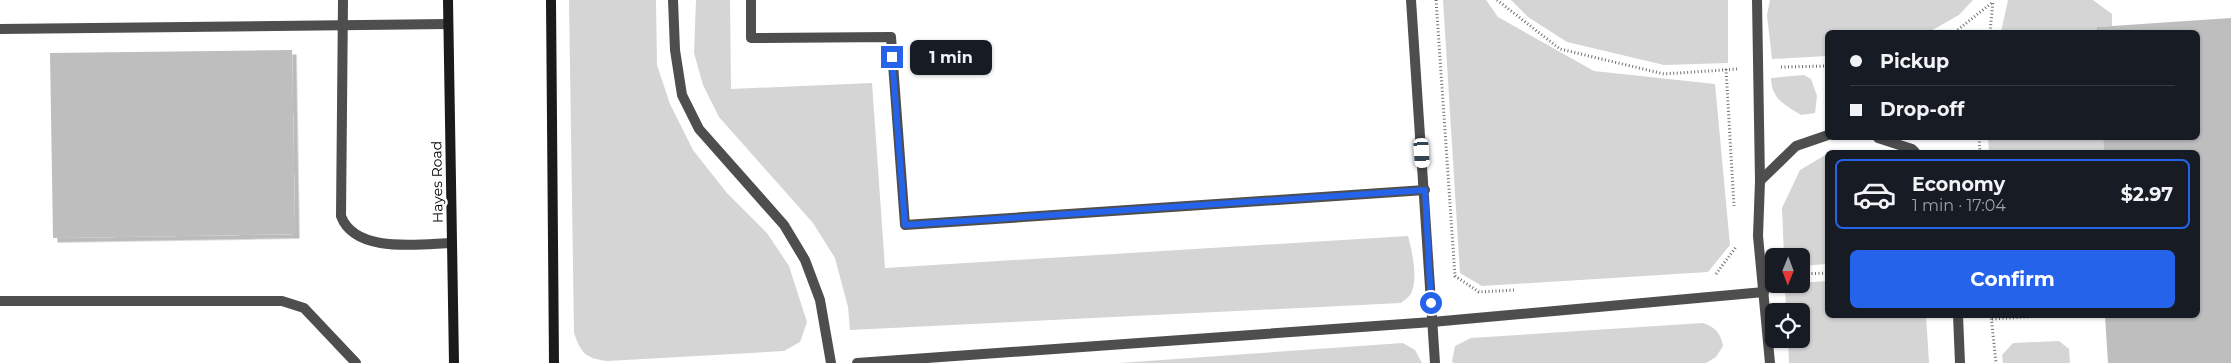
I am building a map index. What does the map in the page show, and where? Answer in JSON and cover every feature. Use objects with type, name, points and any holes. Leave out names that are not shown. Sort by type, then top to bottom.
[{"type":"street","name":"Hayes Road","points":[[448,0],[454,363]]},
{"type":"street","points":[[552,0],[554,363]]},
{"type":"lane","points":[[343,0],[341,216],[345,227],[353,234],[385,244],[452,243]]},
{"type":"lane","points":[[674,0],[674,50],[682,95],[699,129],[784,225],[806,260],[820,300],[831,363]]},
{"type":"lane","points":[[751,0],[751,38],[891,37],[905,225],[1425,190]]},
{"type":"lane","points":[[1411,0],[1425,190],[1434,363]]},
{"type":"lane","points":[[1757,0],[1760,181],[1758,236],[1770,363],[1762,363]]},
{"type":"lane","points":[[0,29],[448,24]]},
{"type":"lane","points":[[1760,181],[1796,146],[1825,136]]},
{"type":"lane","points":[[1884,140],[1913,150]]},
{"type":"lane","points":[[857,363],[1432,322],[1764,292]]},
{"type":"lane","points":[[0,301],[282,301],[304,308],[356,363]]},
{"type":"lane","points":[[1958,318],[1960,363]]},
{"type":"path","points":[[1436,0],[1455,276],[1479,292],[1518,290]]},
{"type":"path","points":[[1497,0],[1560,49],[1664,74],[1726,69],[1825,66]]},
{"type":"path","points":[[1957,30],[1993,1]]},
{"type":"path","points":[[1990,30],[1993,1]]},
{"type":"path","points":[[1726,69],[1735,216]]},
{"type":"path","points":[[1712,278],[1737,245]]},
{"type":"path","points":[[1810,274],[1825,273]]},
{"type":"path","points":[[1991,318],[1996,363]]},
{"type":"shaded area","points":[[569,0],[656,0],[657,65],[670,104],[693,150],[727,193],[767,233],[789,266],[807,322],[800,342],[784,351],[607,361],[589,356],[582,350],[574,333]]},
{"type":"shaded area","points":[[696,0],[730,0],[731,89],[872,83],[885,268],[1408,236],[1414,266],[1413,289],[1409,296],[1401,303],[850,330],[848,307],[835,258],[813,223],[719,117],[703,85],[694,53]]},
{"type":"shaded area","points":[[1443,0],[1486,0],[1498,17],[1594,71],[1715,84],[1730,245],[1708,272],[1482,286],[1460,273]]},
{"type":"shaded area","points":[[1511,0],[1728,0],[1728,63],[1664,65],[1567,42],[1528,17]]},
{"type":"shaded area","points":[[1770,0],[1973,0],[1959,15],[1933,30],[1825,30],[1825,56],[1772,59],[1767,15]]},
{"type":"shaded area","points":[[2008,0],[2093,0],[2112,14],[2112,26],[2097,27],[2097,30],[2001,30]]},
{"type":"shaded area","points":[[1804,75],[1811,79],[1817,96],[1815,113],[1801,115],[1780,101],[1774,92],[1771,78]]},
{"type":"shaded area","points":[[1988,140],[2103,140],[2104,150],[1989,150]]},
{"type":"shaded area","points":[[1825,155],[1825,264],[1810,265],[1810,248],[1784,248],[1782,208],[1800,170]]},
{"type":"shaded area","points":[[1825,281],[1825,318],[1926,318],[1929,363],[1789,363],[1788,348],[1810,348],[1810,303],[1786,303],[1785,293],[1810,293],[1810,282]]},
{"type":"shaded area","points":[[1703,323],[1717,331],[1723,346],[1716,357],[1706,363],[1453,363],[1452,361],[1455,346],[1471,338]]},
{"type":"shaded area","points":[[2059,341],[2069,349],[2070,363],[2003,363],[2002,355],[2013,343]]},
{"type":"shaded area","points":[[1403,343],[1415,350],[1422,363],[1119,363]]},
{"type":"building","points":[[2231,18],[2231,363],[2108,363],[2105,318],[2200,318],[2200,150],[2104,150],[2103,140],[2200,140],[2200,30],[2097,30],[2097,27]]},
{"type":"building","points":[[292,50],[295,234],[53,238],[50,53]]},
{"type":"route","points":[[892,57],[905,225],[1425,190],[1431,303]]}]
